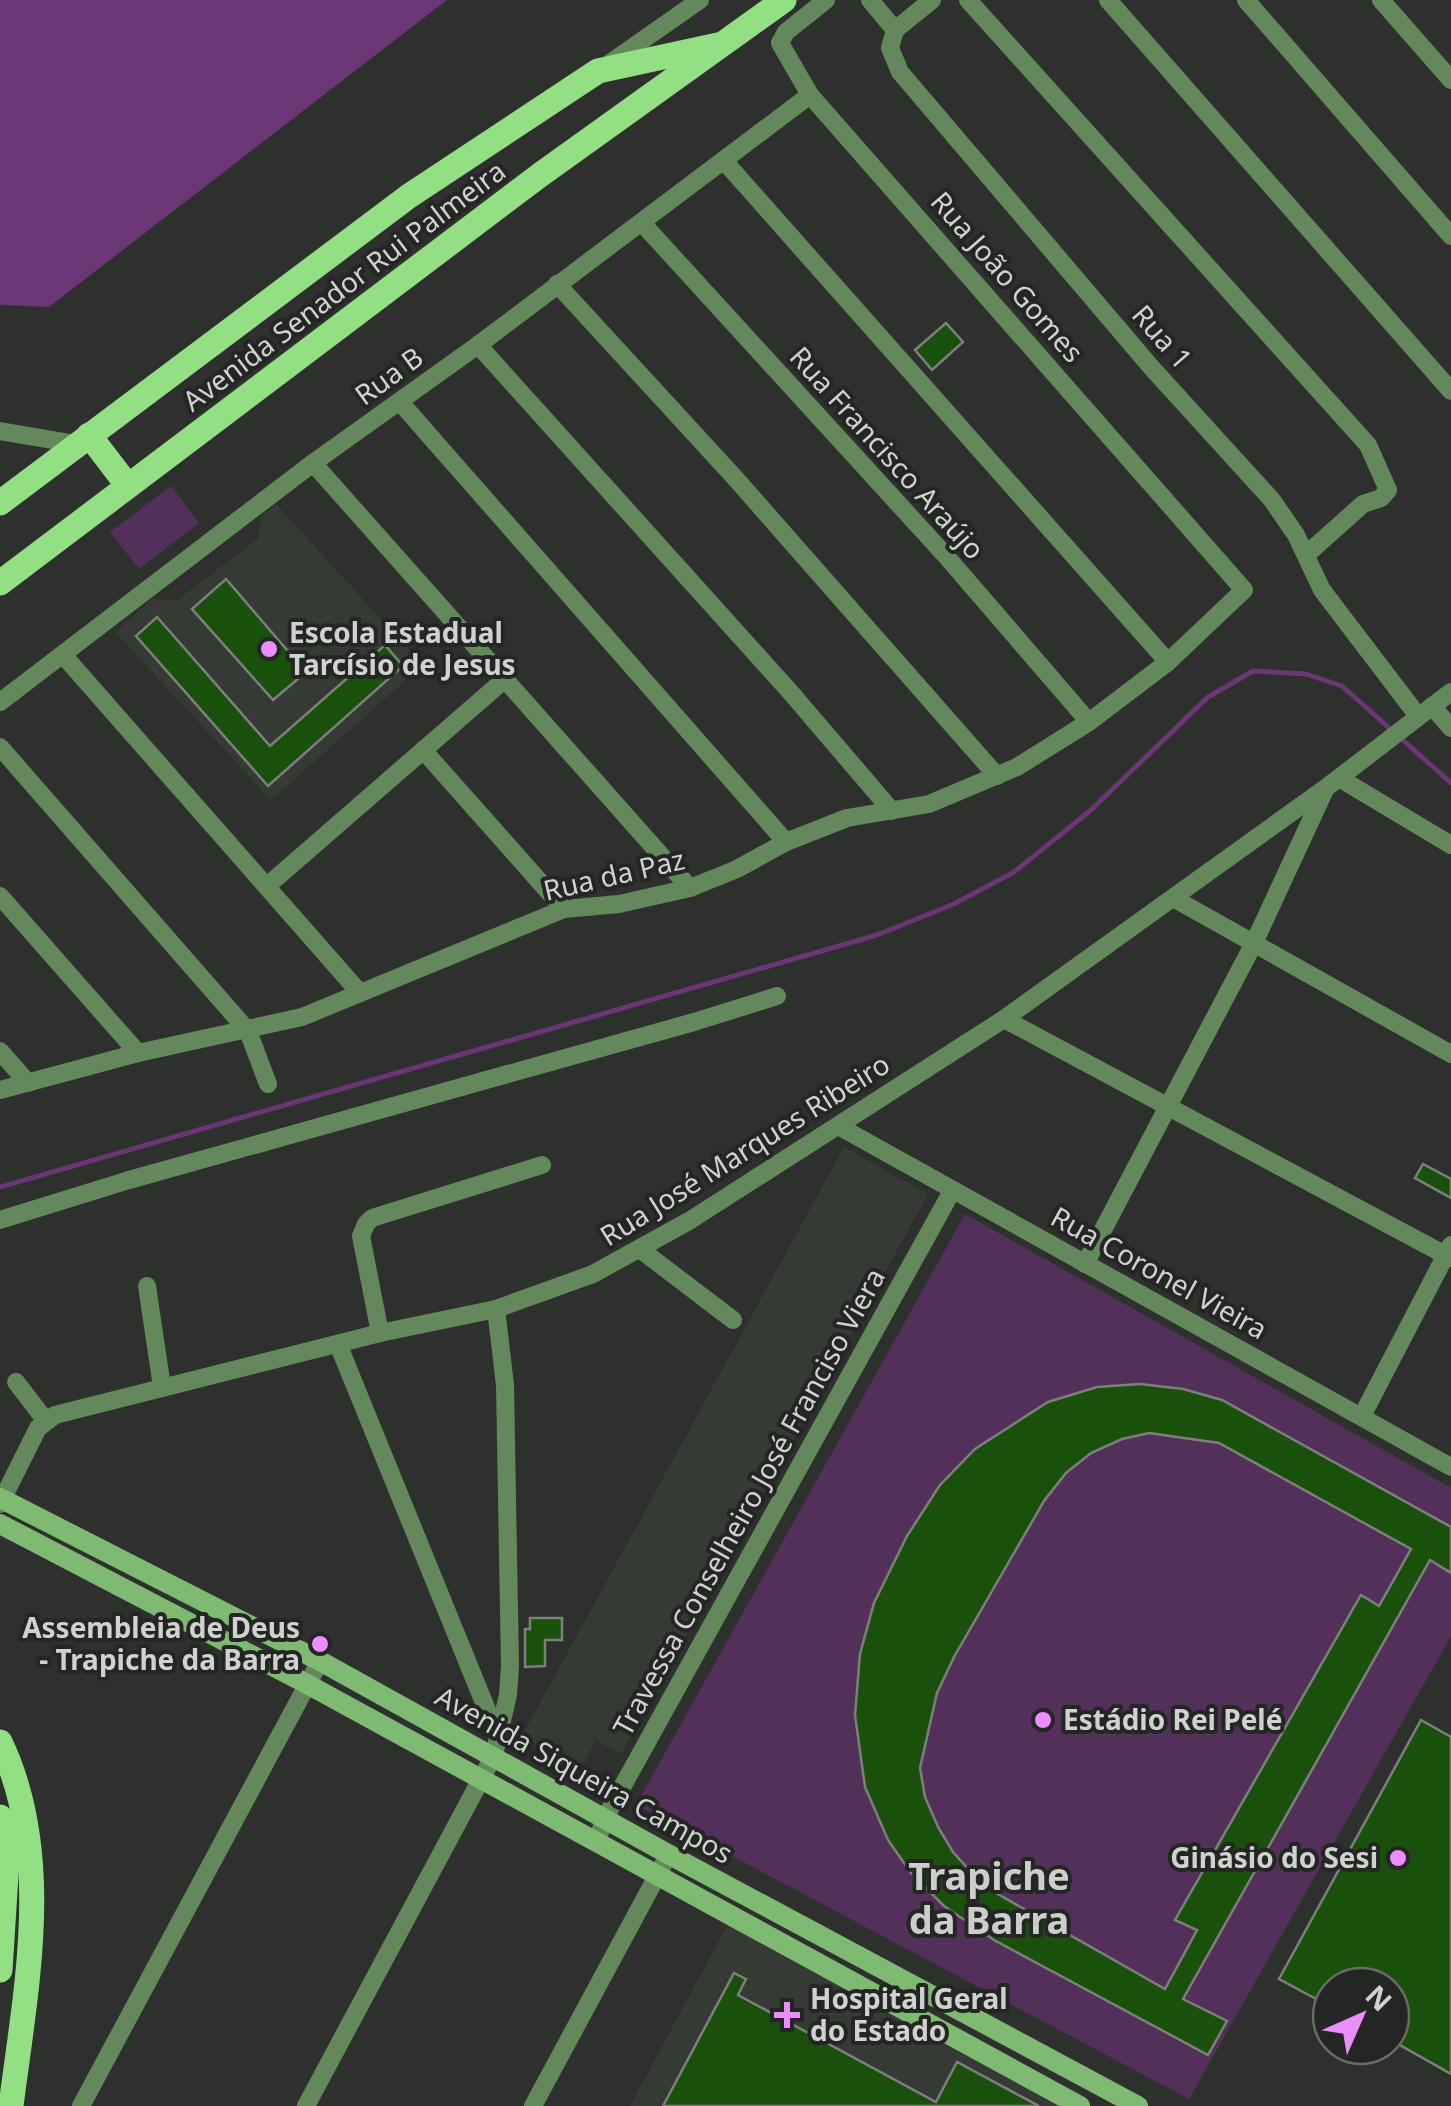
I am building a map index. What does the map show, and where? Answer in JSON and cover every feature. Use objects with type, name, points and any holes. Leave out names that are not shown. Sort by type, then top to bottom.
[{"type":"main road","name":"Avenida Senador Rui Palmeira","points":[[0,504],[409,196],[598,71],[728,43],[789,18]]},
{"type":"main road","name":"Avenida Senador Rui Palmeira","points":[[1,581],[540,175],[728,43]]},
{"type":"main road","points":[[82,440],[128,486]]},
{"type":"main road","name":"Avenida Siqueira Campos","points":[[1,1500],[496,1746],[605,1818],[668,1854],[1127,2104]]},
{"type":"main road","name":"Avenida Siqueira Campos","points":[[0,1524],[307,1684],[1080,2106]]},
{"type":"main road","points":[[0,1742],[26,1823],[31,1864],[27,1977],[11,2106]]},
{"type":"main road","points":[[0,1817],[7,1860],[0,1970]]},
{"type":"street","name":"Avenida Senador Rui Palmeira","points":[[598,71],[700,0]]},
{"type":"street","points":[[789,18],[826,0]]},
{"type":"street","name":"Rua 1","points":[[870,0],[895,30],[890,48],[900,72],[1151,368],[1272,500],[1306,555],[1322,590],[1422,713],[1451,728]]},
{"type":"street","points":[[895,30],[932,0]]},
{"type":"street","points":[[968,0],[1363,438],[1388,485],[1386,494],[1363,504],[1306,555]]},
{"type":"street","points":[[1108,0],[1451,391]]},
{"type":"street","points":[[1246,0],[1451,236]]},
{"type":"street","points":[[1382,0],[1451,80]]},
{"type":"street","name":"Rua João Gomes","points":[[789,18],[781,48],[810,95],[1244,590]]},
{"type":"street","name":"Rua B","points":[[0,702],[313,463],[478,345],[810,95]]},
{"type":"street","points":[[724,162],[1168,662]]},
{"type":"street","name":"Rua Francisco Araújo","points":[[642,223],[946,556],[1089,722]]},
{"type":"street","points":[[557,284],[736,479],[997,776]]},
{"type":"street","points":[[478,345],[792,694],[892,812]]},
{"type":"street","points":[[400,402],[786,842]]},
{"type":"street","points":[[0,431],[82,440]]},
{"type":"street","points":[[313,463],[690,888]]},
{"type":"street","name":"Rua da Paz","points":[[0,1090],[138,1053],[302,1017],[564,910],[618,904],[690,888],[847,818],[929,804],[997,776],[1089,722],[1168,662],[1244,590]]},
{"type":"street","points":[[64,656],[360,992]]},
{"type":"street","points":[[268,886],[504,680]]},
{"type":"street","name":"Rua José Marques Ribeiro","points":[[46,1421],[161,1379],[496,1308],[594,1274],[840,1127],[1004,1019],[1451,692]]},
{"type":"street","points":[[0,747],[248,1031],[268,1084]]},
{"type":"street","points":[[423,750],[564,910]]},
{"type":"street","points":[[1085,1264],[1253,945],[1333,782],[1451,845]]},
{"type":"street","points":[[0,896],[138,1053]]},
{"type":"street","points":[[1173,898],[1451,1054]]},
{"type":"street","points":[[0,1220],[777,996]]},
{"type":"street","points":[[1004,1019],[1449,1253],[1362,1416]]},
{"type":"street","points":[[0,1051],[28,1083]]},
{"type":"street","name":"Rua Coronel Vieira","points":[[840,1127],[1451,1466]]},
{"type":"street","points":[[380,1333],[361,1236],[366,1224],[372,1218],[542,1166]]},
{"type":"street","name":"Travessa Conselheiro José Franciso Viera","points":[[597,1841],[605,1818],[952,1191]]},
{"type":"street","points":[[640,1250],[732,1320]]},
{"type":"street","points":[[147,1286],[161,1379]]},
{"type":"street","points":[[306,2106],[483,1779],[496,1746],[508,1695],[510,1666],[505,1385],[496,1308]]},
{"type":"street","points":[[338,1344],[496,1746]]},
{"type":"street","points":[[1,1500],[24,1451],[46,1421],[16,1382]]},
{"type":"street","points":[[81,2106],[320,1661]]},
{"type":"street","points":[[534,2106],[668,1854]]},
{"type":"shaded area","points":[[0,0],[447,0],[49,307],[0,305]]},
{"type":"shaded area","points":[[171,486],[199,523],[139,569],[110,532]]},
{"type":"shaded area","name":"Escola Estadual Tarcísio de Jesus","points":[[276,504],[423,665],[271,800],[115,632],[152,599],[176,601],[258,539],[261,517]]},
{"type":"shaded area","points":[[844,1147],[928,1194],[621,1754],[596,1740],[580,1769],[522,1736]]},
{"type":"shaded area","name":"Estádio Rei Pelé","points":[[965,1214],[1451,1488],[1451,1636],[1189,2099],[636,1805]]},
{"type":"shaded area","name":"Hospital Geral do Estado","points":[[728,1924],[1061,2106],[630,2106]]},
{"type":"building","points":[[946,323],[963,342],[932,370],[915,350]]},
{"type":"building","points":[[226,579],[306,672],[273,700],[192,609]]},
{"type":"building","points":[[157,617],[270,746],[385,645],[403,666],[268,786],[136,636]]},
{"type":"building","points":[[1423,1164],[1451,1179],[1451,1198],[1415,1178]]},
{"type":"building","points":[[1140,1384],[1183,1389],[1222,1400],[1451,1527],[1451,1573],[1430,1560],[1183,1999],[1227,2021],[1208,2055],[994,1940],[944,1906],[911,1873],[888,1840],[865,1787],[855,1715],[860,1654],[874,1603],[907,1536],[940,1485],[975,1449],[1048,1402],[1097,1387]],"holes":[[[1149,1433],[1219,1443],[1411,1549],[1379,1606],[1361,1595],[1175,1920],[1197,1930],[1165,1989],[996,1893],[973,1874],[938,1827],[925,1797],[920,1768],[937,1693],[954,1657],[1044,1501],[1066,1473],[1091,1453],[1122,1439]]]},
{"type":"building","points":[[530,1618],[562,1618],[562,1640],[545,1640],[545,1666],[525,1667],[525,1629],[530,1629]]},
{"type":"building","name":"Ginásio do Sesi","points":[[1421,1720],[1451,1737],[1451,2074],[1411,2051],[1411,1966],[1311,1966],[1311,1996],[1279,1979]]},
{"type":"building","points":[[734,1973],[746,1979],[738,1995],[936,2102],[957,2062],[1039,2106],[663,2106]]},
{"type":"waterway","points":[[0,1187],[877,935],[954,904],[1014,872],[1091,810],[1208,697],[1253,671],[1306,674],[1342,686],[1451,783]]},
{"type":"place","name":"Escola Estadual Tarcísio de Jesus","points":[[269,649]]},
{"type":"place","name":"Assembleia de Deus - Trapiche da Barra","points":[[320,1644]]},
{"type":"place","name":"Estádio Rei Pelé","points":[[1043,1720]]},
{"type":"place","name":"Ginásio do Sesi","points":[[1398,1858]]},
{"type":"place","name":"Hospital Geral do Estado","points":[[787,2015]]},
{"type":"district","name":"Trapiche da Barra","points":[[989,1899]]}]
